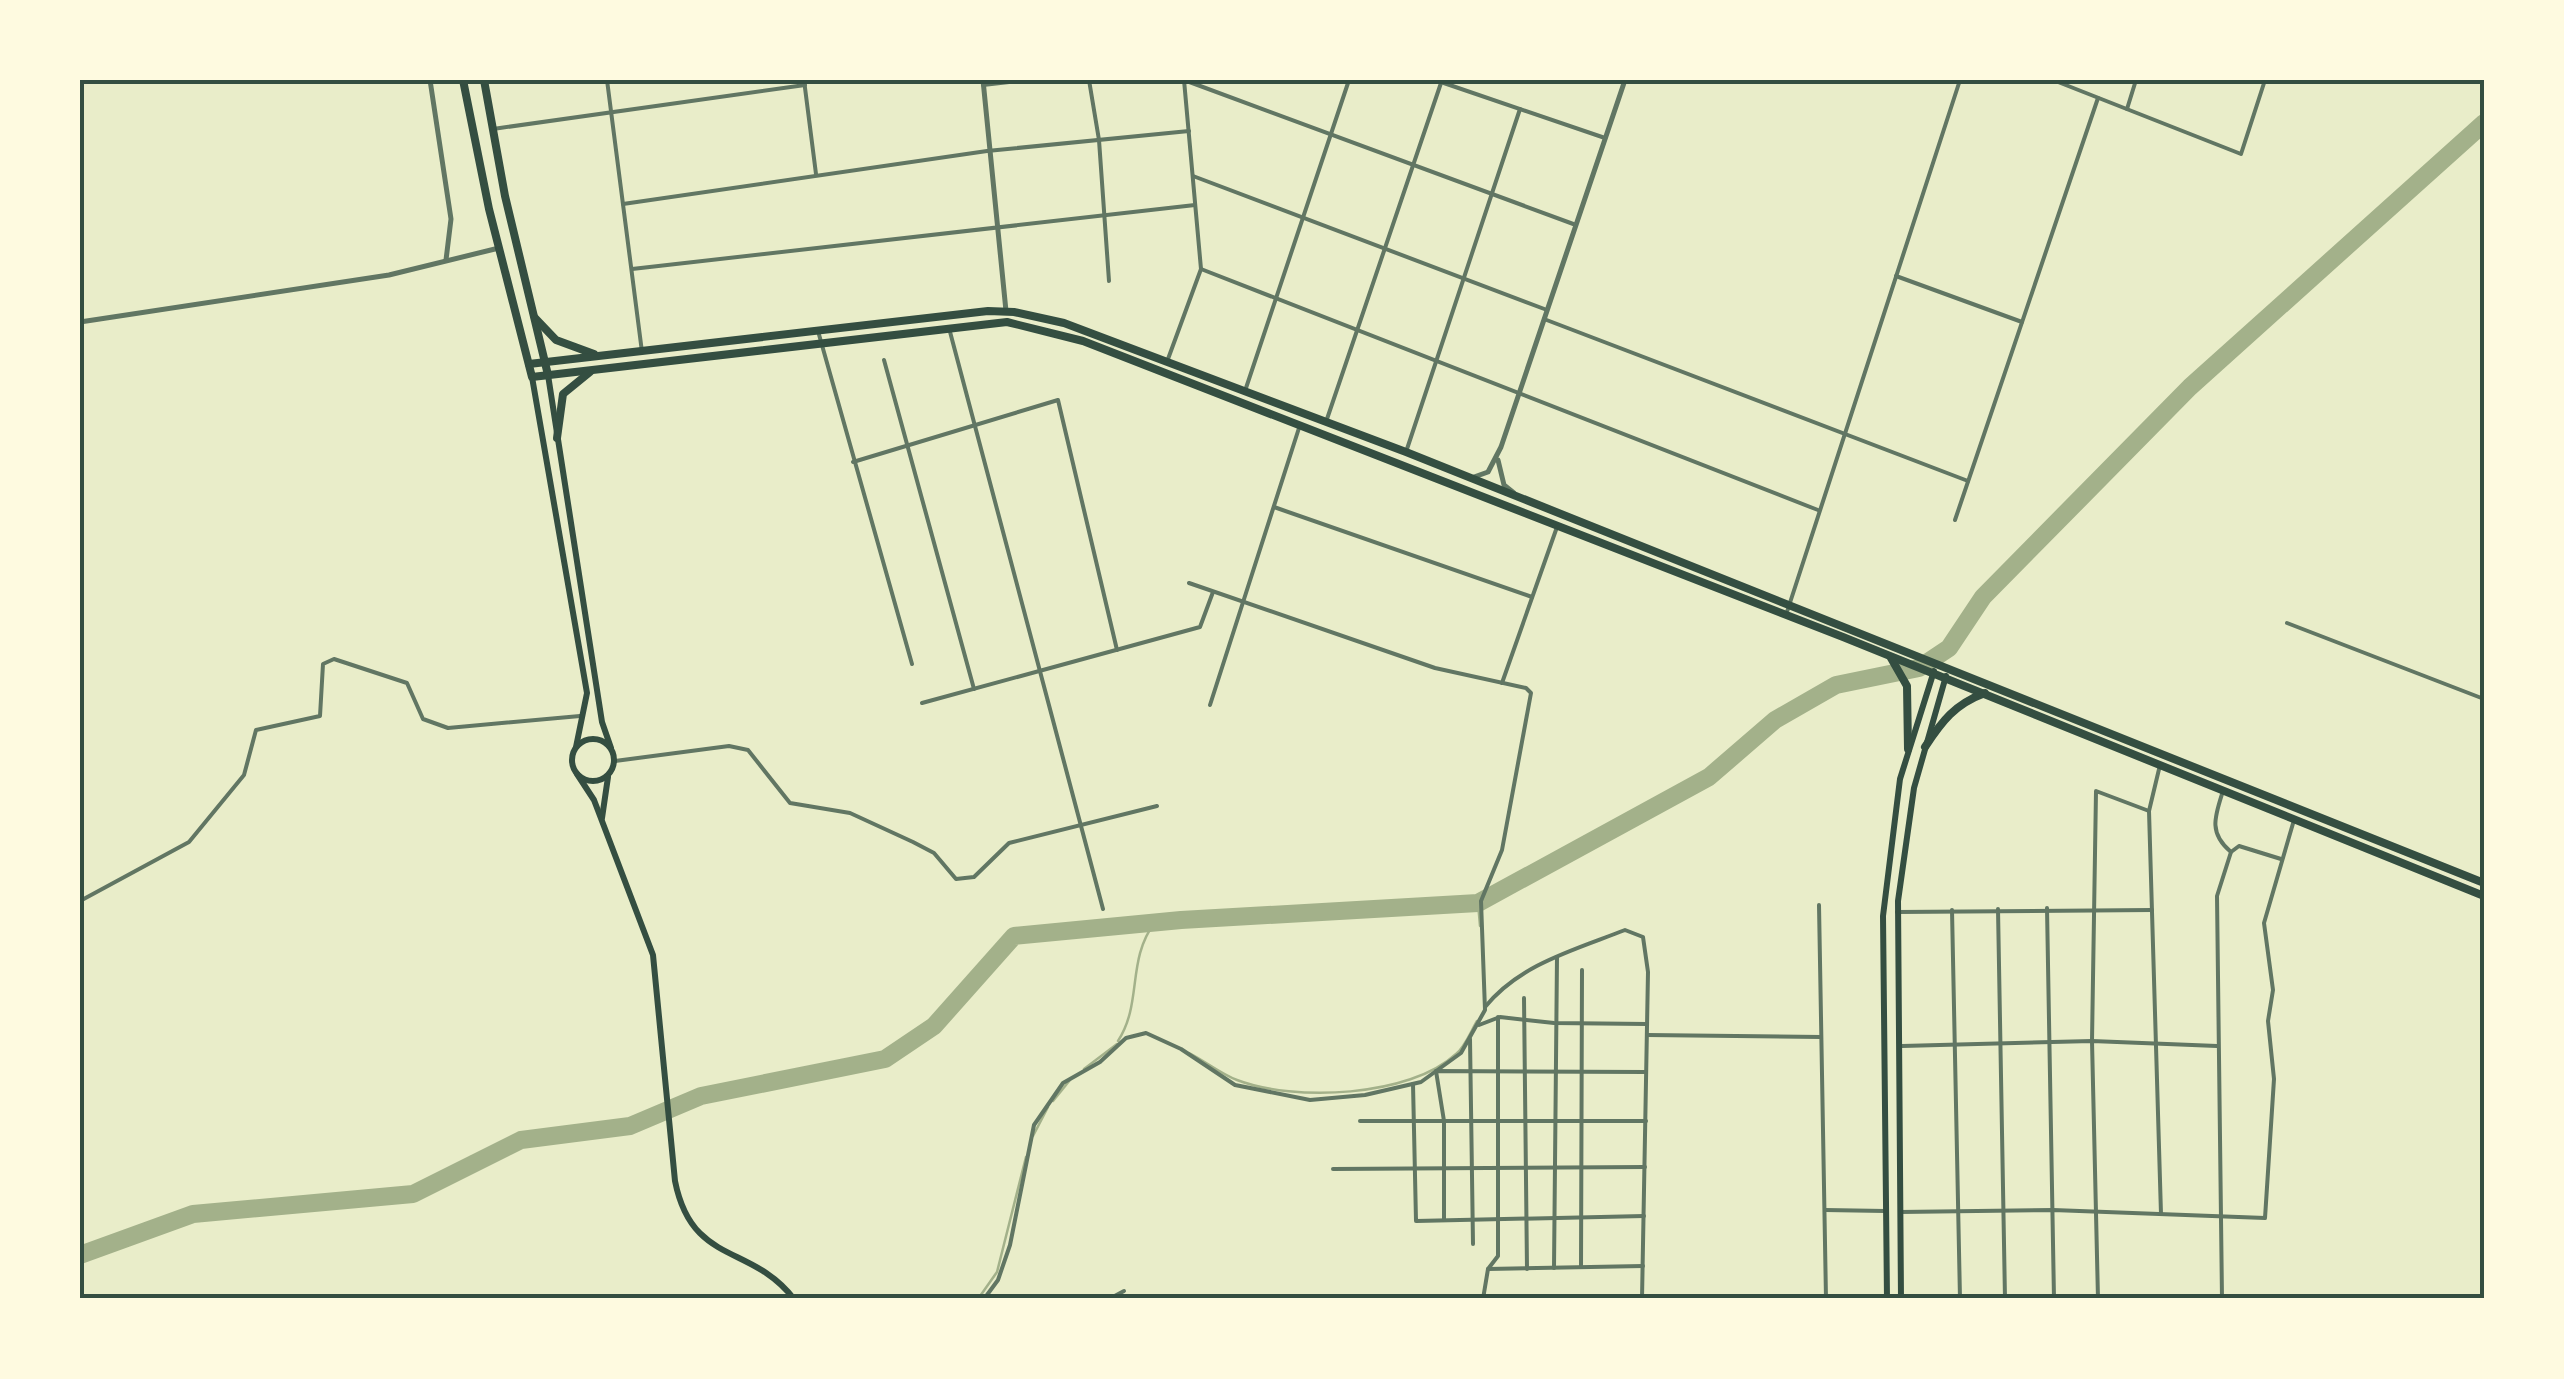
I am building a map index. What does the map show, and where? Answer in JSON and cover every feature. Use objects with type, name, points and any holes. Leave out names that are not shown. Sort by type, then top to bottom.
[{"type":"highway","points":[[463,80],[532,377],[820,340],[1007,322],[1083,340],[2484,883]]},
{"type":"highway","points":[[484,80],[548,375]]},
{"type":"highway","points":[[529,364],[1006,310],[1091,330],[1406,452],[1891,658],[1934,669]]},
{"type":"highway","points":[[532,314],[556,340],[604,356]]},
{"type":"highway","points":[[557,438],[564,394],[579,377],[596,368]]},
{"type":"highway","points":[[1242,404],[1245,391]]},
{"type":"highway","points":[[1891,658],[1907,686],[1908,749]]},
{"type":"highway","points":[[1946,674],[1985,694],[2484,896]]},
{"type":"highway","points":[[1925,747],[1946,716],[1962,703],[1985,694]]},
{"type":"main road","points":[[548,375],[602,722],[614,761],[602,824]]},
{"type":"main road","points":[[532,377],[582,653],[585,716],[572,760],[589,788],[653,955],[675,1181],[683,1216],[709,1242],[773,1277],[794,1299]]},
{"type":"main road","points":[[1886,1299],[1883,916],[1892,831],[1908,749],[1934,669]]},
{"type":"main road","points":[[1901,1299],[1897,912],[1911,804],[1946,674]]},
{"type":"main road","points":[[576,748],[594,738],[611,748]]},
{"type":"main road","points":[[577,774],[597,781],[609,774]]},
{"type":"street","points":[[430,80],[451,219],[446,262]]},
{"type":"street","points":[[607,80],[642,352]]},
{"type":"street","points":[[1006,310],[983,82],[1027,80]]},
{"type":"street","points":[[1089,80],[1100,140],[1109,280]]},
{"type":"street","points":[[1168,361],[1200,270],[1184,80],[1576,225]]},
{"type":"street","points":[[1245,391],[1349,80]]},
{"type":"street","points":[[1468,478],[1483,478],[1500,447],[1624,80]]},
{"type":"street","points":[[1787,611],[1960,80]]},
{"type":"street","points":[[2053,80],[2070,83],[2098,98],[2241,154],[2265,80]]},
{"type":"street","points":[[2127,109],[2136,80]]},
{"type":"street","points":[[1325,423],[1439,81],[1605,138]]},
{"type":"street","points":[[492,130],[804,82],[816,174]]},
{"type":"street","points":[[1955,520],[2098,98]]},
{"type":"street","points":[[1406,452],[1520,109]]},
{"type":"street","points":[[624,204],[987,151],[1189,131]]},
{"type":"street","points":[[1192,176],[1547,310]]},
{"type":"street","points":[[632,270],[1195,205]]},
{"type":"street","points":[[80,322],[389,276],[499,248]]},
{"type":"street","points":[[1200,270],[1818,510]]},
{"type":"street","points":[[1896,276],[2022,322]]},
{"type":"street","points":[[1544,319],[1968,481]]},
{"type":"street","points":[[948,326],[1102,908]]},
{"type":"street","points":[[817,329],[912,664]]},
{"type":"street","points":[[884,360],[974,688]]},
{"type":"street","points":[[854,462],[1058,400],[1117,650]]},
{"type":"street","points":[[1210,705],[1300,427]]},
{"type":"street","points":[[1500,447],[1498,460],[1504,485],[1520,499]]},
{"type":"street","points":[[1274,507],[1532,597]]},
{"type":"street","points":[[1502,683],[1558,526]]},
{"type":"street","points":[[1189,583],[1435,668],[1526,688],[1533,700],[1502,850],[1481,902],[1485,1007]]},
{"type":"street","points":[[922,703],[1200,628],[1213,592]]},
{"type":"street","points":[[2287,623],[2484,699]]},
{"type":"street","points":[[80,901],[189,842],[244,775],[256,730],[320,716],[323,664],[334,659],[407,683],[423,719],[448,728],[585,716]]},
{"type":"street","points":[[614,761],[729,746],[748,750],[790,803],[850,813],[934,853],[956,879],[974,877],[1009,843],[1157,806]]},
{"type":"street","points":[[2160,765],[2149,811],[2160,1214]]},
{"type":"street","points":[[2222,790],[2213,822],[2218,842],[2231,852]]},
{"type":"street","points":[[2098,1299],[2092,1041],[2096,791],[2149,811]]},
{"type":"street","points":[[1900,1212],[2053,1210],[2265,1218],[2274,1079],[2268,1021],[2273,990],[2264,923],[2294,820]]},
{"type":"street","points":[[2222,1299],[2217,896],[2231,852],[2247,845],[2281,859]]},
{"type":"street","points":[[1819,905],[1826,1299]]},
{"type":"street","points":[[2046,908],[2054,1299]]},
{"type":"street","points":[[1998,909],[2005,1299]]},
{"type":"street","points":[[1952,910],[1960,1299]]},
{"type":"street","points":[[1897,912],[2152,910]]},
{"type":"street","points":[[984,1299],[998,1280],[1010,1246],[1034,1125],[1064,1083],[1100,1062],[1126,1038],[1146,1033],[1181,1049],[1235,1085],[1310,1100],[1366,1095],[1413,1084],[1462,1053],[1485,1007],[1518,975],[1624,930],[1642,937],[1647,952],[1642,1299]]},
{"type":"street","points":[[1554,1268],[1556,957]]},
{"type":"street","points":[[1581,1268],[1582,970]]},
{"type":"street","points":[[1524,998],[1527,1268]]},
{"type":"street","points":[[1476,1026],[1498,1017],[1554,1023],[1647,1024]]},
{"type":"street","points":[[1483,1299],[1488,1269],[1498,1256],[1498,1017]]},
{"type":"street","points":[[1647,1034],[1821,1037]]},
{"type":"street","points":[[1470,1038],[1473,1244]]},
{"type":"street","points":[[1897,1046],[2092,1041],[2217,1046]]},
{"type":"street","points":[[1436,1072],[1646,1072]]},
{"type":"street","points":[[1436,1072],[1444,1121],[1444,1220]]},
{"type":"street","points":[[1413,1084],[1416,1221],[1644,1216]]},
{"type":"street","points":[[1360,1122],[1646,1120]]},
{"type":"street","points":[[1332,1169],[1645,1168]]},
{"type":"street","points":[[1824,1210],[1885,1211]]},
{"type":"street","points":[[1488,1269],[1643,1266]]},
{"type":"street","points":[[1109,1299],[1124,1291]]},
{"type":"waterway","points":[[80,1255],[193,1214],[413,1194],[521,1140],[630,1126],[701,1096],[885,1059],[934,1026],[1014,936],[1181,920],[1478,903],[1709,777],[1775,720],[1836,685],[1919,668],[1949,648],[1983,597],[2190,387],[2484,123]]},
{"type":"waterway","points":[[1478,903],[1480,926]]},
{"type":"waterway","points":[[1118,1041],[1130,1011],[1140,952],[1155,922]]},
{"type":"waterway","points":[[1189,1053],[1231,1077],[1261,1087],[1319,1093],[1351,1091],[1382,1087],[1436,1068],[1459,1051],[1477,1021]]},
{"type":"waterway","points":[[1084,1069],[1117,1044]]},
{"type":"waterway","points":[[1053,1101],[1070,1080]]},
{"type":"waterway","points":[[1033,1136],[1048,1107]]},
{"type":"waterway","points":[[978,1299],[997,1272],[1026,1157]]}]
